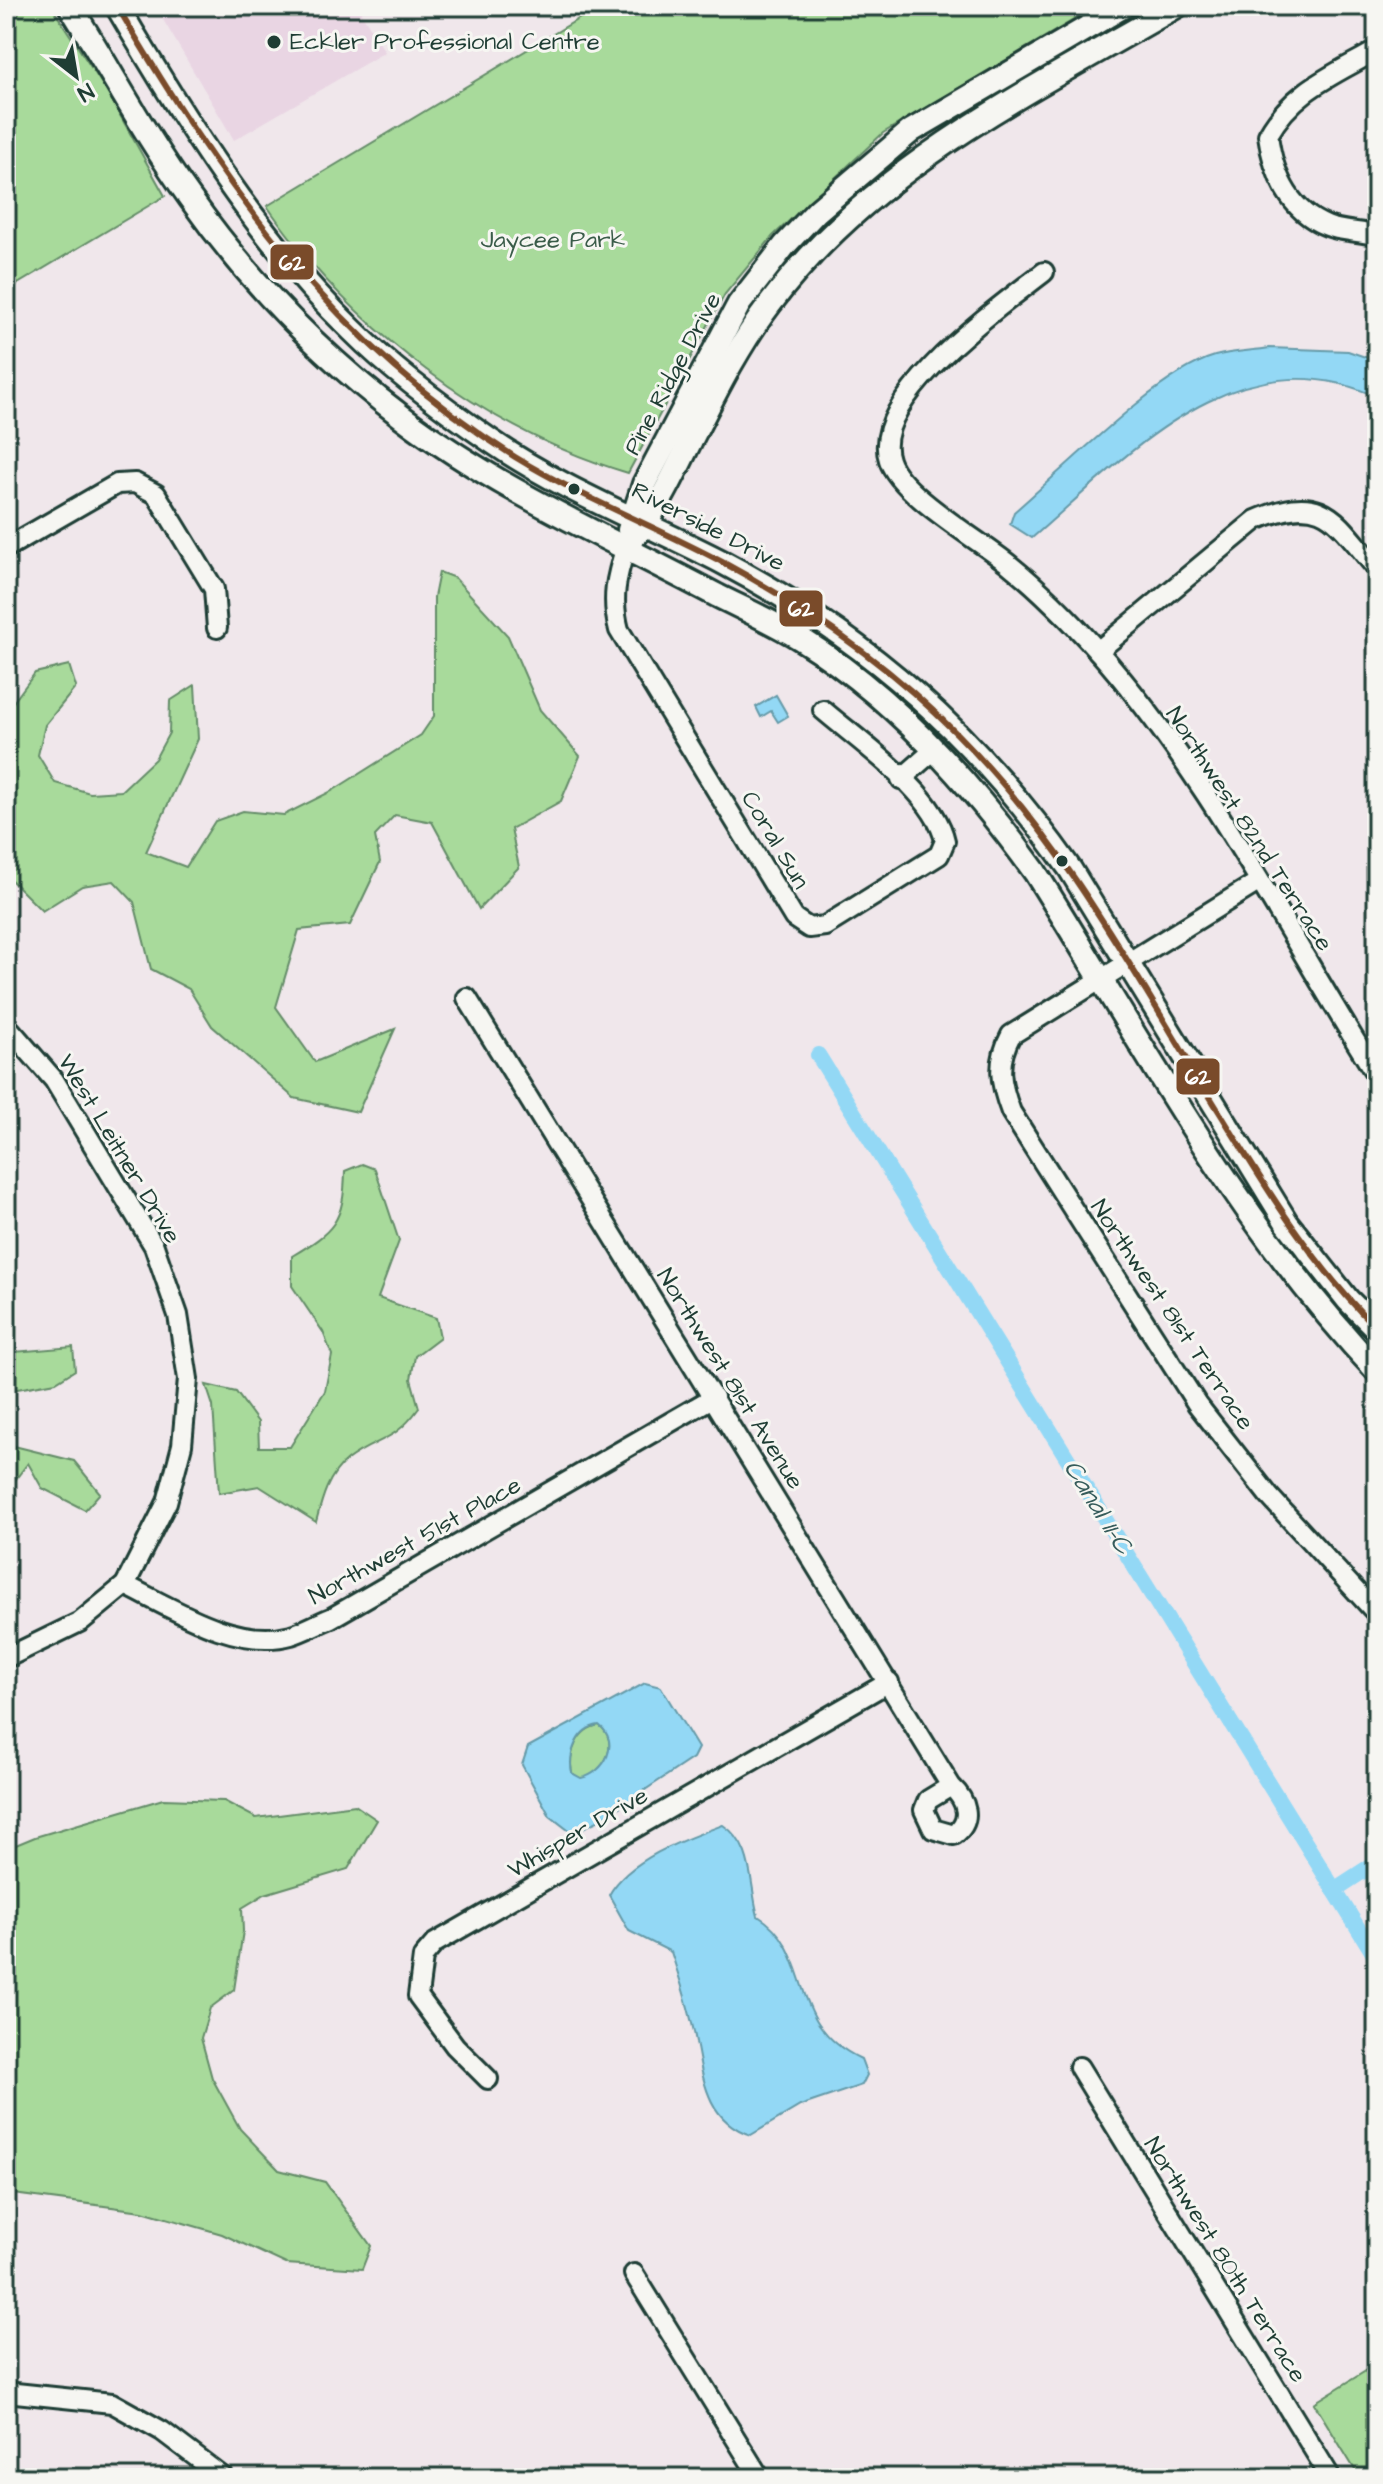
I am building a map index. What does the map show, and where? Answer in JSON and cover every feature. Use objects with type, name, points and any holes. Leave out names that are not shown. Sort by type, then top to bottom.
[{"type":"street","points":[[70,6],[189,197],[250,276],[328,355],[401,417],[514,490],[801,639],[880,699],[934,750],[1002,826],[1101,977],[1262,1235],[1322,1313],[1377,1371]]},
{"type":"street","name":"Riverside Drive","points":[[117,6],[204,146],[275,244],[352,331],[491,442],[827,622],[938,712],[1033,817],[1287,1223],[1348,1300],[1377,1329]]},
{"type":"street","name":"Pine Ridge Drive","points":[[639,520],[644,484],[739,304],[817,211],[911,131],[1124,6]]},
{"type":"street","name":"Pine Ridge Drive","points":[[626,547],[747,337],[811,255],[864,202],[930,151],[1177,6]]},
{"type":"street","points":[[1377,50],[1305,91],[1282,110],[1268,135],[1278,180],[1301,209],[1328,226],[1377,236]]},
{"type":"street","name":"Northwest 82nd Terrace","points":[[1044,272],[945,353],[907,398],[888,431],[888,460],[903,484],[1013,567],[1098,651],[1167,738],[1374,1064]]},
{"type":"street","points":[[6,548],[117,484],[135,483],[156,494],[214,589],[217,628]]},
{"type":"street","points":[[1098,651],[1256,520],[1285,508],[1308,508],[1329,514],[1377,569]]},
{"type":"street","name":"Coral Sun","points":[[626,547],[614,583],[613,607],[619,630],[794,918],[809,928],[825,926],[939,855],[945,841],[934,813],[901,779],[823,710]]},
{"type":"street","points":[[901,779],[934,750]]},
{"type":"street","points":[[1101,977],[1258,882]]},
{"type":"street","name":"Northwest 81st Terrace","points":[[1101,977],[1011,1035],[1000,1056],[1001,1087],[1011,1112],[1197,1404],[1269,1496],[1377,1614]]},
{"type":"street","name":"Northwest 81st Avenue","points":[[467,998],[951,1786]]},
{"type":"street","name":"West Leitner Drive","points":[[6,1025],[54,1080],[154,1246],[178,1315],[188,1379],[182,1445],[167,1502],[125,1585],[80,1622],[6,1658]]},
{"type":"street","name":"Northwest 51st Place","points":[[125,1585],[198,1621],[248,1636],[289,1636],[331,1618],[714,1397]]},
{"type":"street","name":"Whisper Drive","points":[[488,2079],[455,2046],[418,1996],[423,1957],[435,1943],[889,1682]]},
{"type":"street","name":"Northwest 80th Terrace","points":[[1079,2067],[1331,2478]]},
{"type":"street","points":[[634,2274],[760,2478]]},
{"type":"street","points":[[6,2392],[112,2403],[162,2431],[224,2478]]},
{"type":"shaded area","points":[[155,6],[357,6],[385,52],[234,140]]},
{"type":"green space","points":[[6,6],[51,6],[106,90],[165,196],[6,291]]},
{"type":"green space","name":"Jaycee Park","points":[[600,6],[1097,6],[883,133],[773,236],[725,294],[628,473],[523,431],[426,370],[339,293],[301,251],[267,206]]},
{"type":"green space","points":[[439,572],[455,578],[508,636],[540,710],[580,756],[561,801],[511,829],[519,867],[479,909],[432,822],[395,815],[375,836],[380,862],[350,925],[299,930],[276,1007],[315,1062],[395,1029],[358,1112],[294,1098],[212,1026],[189,989],[151,969],[134,902],[114,881],[82,886],[42,911],[6,875],[6,712],[35,673],[69,665],[76,687],[45,725],[38,755],[55,783],[90,793],[121,791],[155,759],[169,733],[170,701],[195,685],[198,739],[146,852],[186,867],[215,821],[243,811],[284,815],[332,791],[421,735],[434,716],[434,597]]},
{"type":"green space","points":[[362,1164],[375,1169],[399,1241],[378,1298],[436,1318],[440,1337],[415,1356],[411,1379],[419,1408],[393,1434],[340,1466],[327,1488],[316,1522],[259,1486],[219,1493],[213,1406],[206,1385],[236,1392],[258,1422],[259,1447],[290,1447],[325,1391],[332,1355],[323,1332],[292,1286],[292,1256],[327,1232],[334,1223],[342,1202],[345,1171]]},
{"type":"green space","points":[[73,1347],[75,1370],[56,1382],[6,1391],[6,1349],[14,1352]]},
{"type":"green space","points":[[6,1444],[74,1461],[100,1493],[85,1510],[42,1488],[28,1463],[6,1492]]},
{"type":"green space","points":[[599,1725],[609,1740],[607,1756],[597,1770],[581,1779],[572,1773],[573,1750],[585,1731]]},
{"type":"green space","points":[[163,1799],[224,1801],[256,1818],[355,1805],[377,1820],[348,1869],[265,1894],[242,1908],[243,1931],[234,1990],[210,2008],[201,2038],[212,2078],[240,2129],[279,2170],[325,2182],[371,2246],[362,2269],[286,2264],[222,2234],[142,2211],[6,2193],[6,1849],[35,1837]]},
{"type":"green space","points":[[1377,2364],[1377,2478],[1360,2478],[1314,2403]]},
{"type":"water","points":[[1270,348],[1348,351],[1377,361],[1377,397],[1326,381],[1278,380],[1232,391],[1188,412],[1147,440],[1032,538],[1010,524],[1014,512],[1111,425],[1167,382],[1215,356]]},
{"type":"water","points":[[776,695],[788,716],[778,722],[771,711],[761,717],[756,707]]},
{"type":"water","points":[[645,1683],[661,1687],[698,1748],[693,1758],[600,1820],[572,1833],[550,1816],[522,1765],[528,1747]],"holes":[[[599,1725],[606,1732],[609,1748],[603,1764],[581,1778],[572,1773],[571,1757],[580,1736]]]},
{"type":"water","points":[[723,1825],[740,1843],[749,1866],[758,1916],[776,1931],[787,1948],[810,2008],[821,2027],[837,2044],[861,2059],[867,2075],[862,2085],[800,2106],[751,2135],[735,2128],[724,2118],[708,2094],[671,1952],[629,1931],[609,1895],[618,1882],[644,1861]]},
{"type":"waterway","points":[[6,294],[10,291]]},
{"type":"waterway","name":"Canal 11-C","points":[[818,1055],[1377,1959]]},
{"type":"waterway","points":[[1334,1890],[1377,1862]]},
{"type":"transit line","name":"62","points":[[117,6],[199,138],[242,199],[337,312],[391,363],[450,412],[515,457],[566,486],[724,563],[787,599],[876,662],[957,734],[997,777],[1068,869],[1275,1201],[1333,1280],[1377,1329]]},
{"type":"place","name":"Eckler Professional Centre","points":[[274,42]]}]
